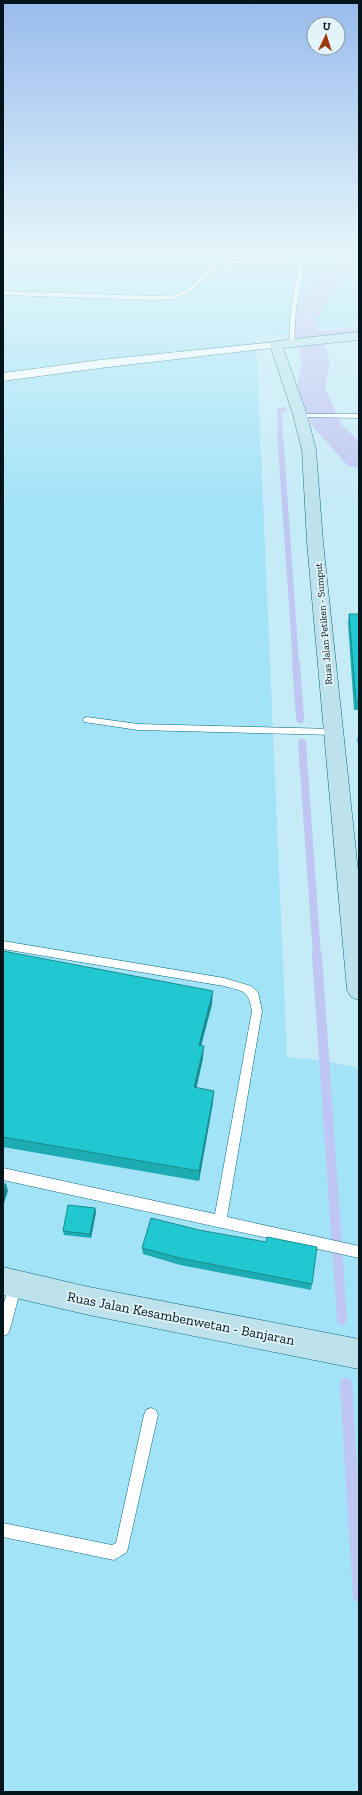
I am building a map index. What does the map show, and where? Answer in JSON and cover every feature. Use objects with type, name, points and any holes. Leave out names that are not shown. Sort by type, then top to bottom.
[{"type":"main road","points":[[284,344],[359,336]]},
{"type":"main road","name":"Ruas Jalan Petiken - Sumput","points":[[284,344],[307,415],[316,542],[359,990]]},
{"type":"main road","name":"Ruas Jalan Kesambenwetan - Banjaran","points":[[10,1282],[89,1301],[359,1354]]},
{"type":"street","points":[[3,377],[108,363],[284,344]]},
{"type":"lane","points":[[284,344],[287,335]]},
{"type":"lane","points":[[307,415],[359,416]]},
{"type":"lane","points":[[87,720],[138,727],[334,732]]},
{"type":"lane","points":[[3,945],[224,982],[247,989],[254,995],[257,1011],[220,1222]]},
{"type":"lane","points":[[3,1174],[359,1252]]},
{"type":"lane","points":[[3,1329],[10,1282]]},
{"type":"lane","points":[[3,1530],[114,1553],[122,1547],[151,1415]]},
{"type":"shaded area","points":[[3,335],[280,335],[256,338],[287,1057],[325,1061],[359,1068],[359,1792],[3,1792]]},
{"type":"building","points":[[349,614],[359,614],[359,701],[356,701]]},
{"type":"building","points":[[3,951],[213,991],[199,1045],[204,1046],[194,1087],[214,1091],[199,1171],[3,1137]]},
{"type":"building","points":[[3,1184],[6,1184],[3,1193]]},
{"type":"building","points":[[68,1205],[95,1208],[90,1234],[63,1231]]},
{"type":"building","points":[[151,1218],[199,1230],[266,1242],[267,1237],[317,1247],[312,1284],[180,1258],[142,1248]]},
{"type":"waterway","points":[[312,347],[328,342]]},
{"type":"waterway","points":[[312,346],[316,364],[311,387],[328,427],[359,459]]},
{"type":"waterway","points":[[307,397],[314,394]]},
{"type":"waterway","points":[[281,433],[279,411],[285,409]]},
{"type":"waterway","points":[[280,432],[296,664]]},
{"type":"waterway","points":[[296,663],[300,719]]},
{"type":"waterway","points":[[302,743],[317,956]]},
{"type":"waterway","points":[[317,955],[342,1320]]},
{"type":"waterway","points":[[346,1384],[359,1596]]}]
